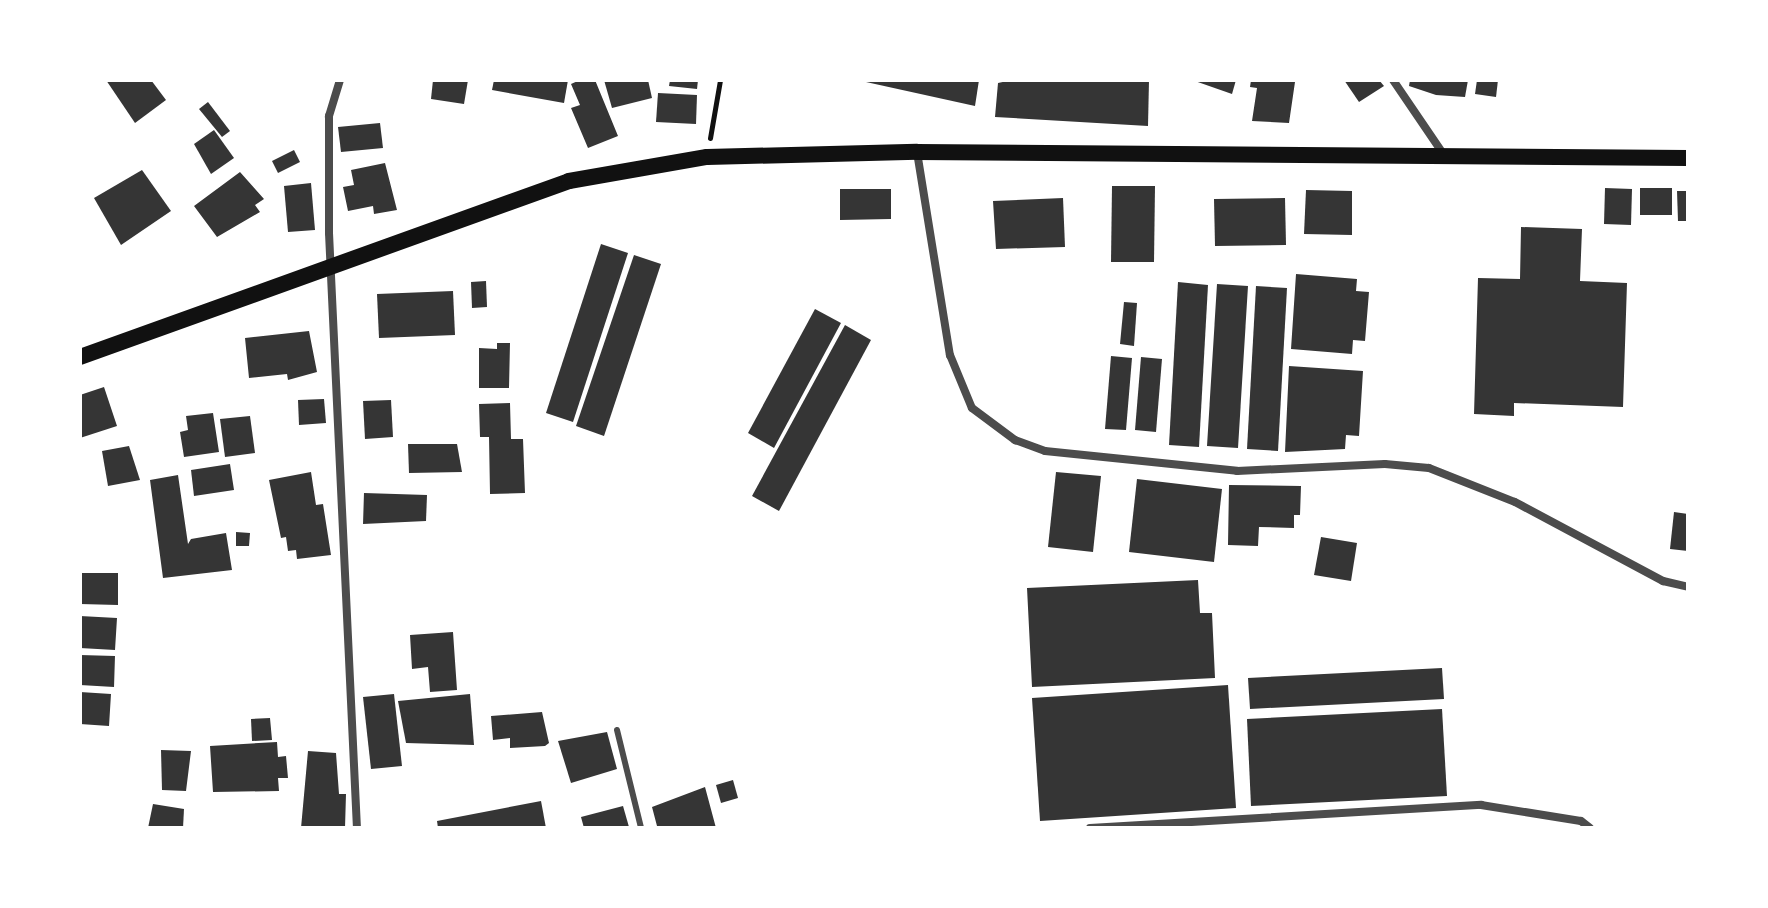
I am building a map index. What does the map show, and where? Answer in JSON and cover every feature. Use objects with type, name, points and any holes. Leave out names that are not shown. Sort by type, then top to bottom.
[{"type":"main road","points":[[80,357],[569,181],[707,157],[917,152],[1688,158]]},
{"type":"street","points":[[340,80],[329,116],[357,828]]},
{"type":"street","points":[[1393,80],[1446,158]]},
{"type":"street","points":[[917,152],[950,355],[972,408],[1015,440],[1045,451],[1237,471],[1385,464],[1429,468],[1515,502],[1663,581],[1688,587]]},
{"type":"street","points":[[1090,828],[1481,805],[1581,821],[1590,828]]},
{"type":"lane","points":[[617,730],[641,828]]},
{"type":"path","points":[[707,157],[720,80]]},
{"type":"building","points":[[106,80],[151,80],[166,100],[135,123]]},
{"type":"building","points":[[433,80],[468,80],[464,104],[431,99]]},
{"type":"building","points":[[494,80],[568,80],[564,103],[492,90]]},
{"type":"building","points":[[580,80],[595,80],[618,136],[588,148],[571,108],[580,105],[571,84]]},
{"type":"building","points":[[604,80],[648,80],[652,98],[612,108]]},
{"type":"building","points":[[670,80],[698,80],[697,89],[669,86]]},
{"type":"building","points":[[867,80],[979,80],[975,106],[866,82]]},
{"type":"building","points":[[1012,80],[1149,80],[1148,126],[995,117],[998,83]]},
{"type":"building","points":[[1192,80],[1236,80],[1232,94]]},
{"type":"building","points":[[1251,80],[1295,82],[1289,123],[1252,121],[1257,88],[1250,87]]},
{"type":"building","points":[[1344,80],[1379,80],[1384,86],[1359,102]]},
{"type":"building","points":[[1410,80],[1468,80],[1465,97],[1436,95],[1409,86]]},
{"type":"building","points":[[1477,80],[1498,80],[1496,97],[1475,94]]},
{"type":"building","points":[[658,93],[697,95],[696,124],[656,122]]},
{"type":"building","points":[[208,102],[230,131],[222,137],[199,109]]},
{"type":"building","points":[[380,123],[383,148],[341,152],[338,127]]},
{"type":"building","points":[[214,130],[234,158],[211,174],[194,144]]},
{"type":"building","points":[[294,150],[300,162],[278,173],[272,161]]},
{"type":"building","points":[[385,163],[397,210],[374,214],[373,206],[348,211],[343,187],[354,185],[351,170]]},
{"type":"building","points":[[142,170],[171,211],[121,245],[94,198]]},
{"type":"building","points":[[240,172],[264,199],[255,205],[260,212],[217,237],[194,206]]},
{"type":"building","points":[[311,183],[315,230],[288,232],[284,186]]},
{"type":"building","points":[[1112,186],[1155,186],[1154,262],[1111,262]]},
{"type":"building","points":[[1605,188],[1632,189],[1631,225],[1604,224]]},
{"type":"building","points":[[1640,188],[1672,188],[1672,215],[1640,215]]},
{"type":"building","points":[[840,189],[891,189],[891,219],[840,220]]},
{"type":"building","points":[[1306,190],[1352,191],[1352,235],[1304,234]]},
{"type":"building","points":[[1677,191],[1688,191],[1688,221],[1678,221]]},
{"type":"building","points":[[1063,198],[1065,247],[996,249],[993,201]]},
{"type":"building","points":[[1285,198],[1286,245],[1215,246],[1214,199]]},
{"type":"building","points":[[1521,227],[1582,229],[1580,281],[1627,283],[1623,407],[1514,403],[1514,416],[1474,414],[1478,278],[1520,279]]},
{"type":"building","points":[[601,244],[628,253],[573,422],[546,413]]},
{"type":"building","points":[[634,255],[661,264],[604,436],[576,426]]},
{"type":"building","points":[[1296,274],[1357,279],[1356,291],[1369,292],[1365,341],[1353,340],[1352,354],[1291,349]]},
{"type":"building","points":[[486,281],[487,307],[472,308],[471,282]]},
{"type":"building","points":[[1178,282],[1208,285],[1199,447],[1169,445]]},
{"type":"building","points":[[1217,284],[1248,286],[1238,448],[1207,446]]},
{"type":"building","points":[[1256,286],[1287,288],[1278,451],[1247,449]]},
{"type":"building","points":[[453,291],[455,335],[379,338],[377,294]]},
{"type":"building","points":[[1124,302],[1137,303],[1134,346],[1120,344]]},
{"type":"building","points":[[815,309],[841,323],[774,448],[748,433]]},
{"type":"building","points":[[845,325],[871,340],[779,511],[752,496]]},
{"type":"building","points":[[309,331],[317,372],[288,380],[287,374],[249,378],[245,338]]},
{"type":"building","points":[[497,343],[510,343],[509,388],[479,388],[479,348],[497,349]]},
{"type":"building","points":[[1111,356],[1132,358],[1126,430],[1105,429]]},
{"type":"building","points":[[1141,357],[1162,359],[1156,432],[1135,430]]},
{"type":"building","points":[[1289,366],[1363,371],[1359,436],[1346,435],[1345,449],[1285,452]]},
{"type":"building","points":[[104,387],[117,426],[80,438],[80,395]]},
{"type":"building","points":[[324,399],[326,423],[299,425],[298,400]]},
{"type":"building","points":[[391,400],[393,437],[365,439],[363,401]]},
{"type":"building","points":[[510,403],[511,439],[523,439],[525,493],[490,494],[489,437],[480,437],[479,404]]},
{"type":"building","points":[[213,413],[219,452],[184,457],[180,432],[188,430],[186,416]]},
{"type":"building","points":[[250,416],[255,453],[225,457],[220,419]]},
{"type":"building","points":[[408,444],[457,444],[462,472],[409,473]]},
{"type":"building","points":[[129,446],[140,480],[108,486],[102,451]]},
{"type":"building","points":[[230,464],[234,490],[194,496],[191,470]]},
{"type":"building","points":[[311,472],[316,505],[323,504],[331,555],[297,559],[296,550],[288,551],[286,537],[281,538],[269,480]]},
{"type":"building","points":[[1056,472],[1101,476],[1093,552],[1048,547]]},
{"type":"building","points":[[178,475],[188,544],[191,539],[226,533],[232,570],[163,578],[150,480]]},
{"type":"building","points":[[1137,479],[1222,489],[1214,562],[1129,552]]},
{"type":"building","points":[[1229,485],[1301,486],[1300,515],[1294,515],[1294,528],[1259,527],[1258,546],[1228,545]]},
{"type":"building","points":[[364,493],[427,495],[426,521],[363,524]]},
{"type":"building","points":[[1674,512],[1688,514],[1688,551],[1670,549]]},
{"type":"building","points":[[236,532],[250,533],[249,546],[236,546]]},
{"type":"building","points":[[1321,537],[1357,543],[1351,581],[1314,575]]},
{"type":"building","points":[[80,573],[118,573],[118,605],[80,604]]},
{"type":"building","points":[[1198,580],[1200,613],[1212,613],[1215,678],[1032,687],[1027,588]]},
{"type":"building","points":[[80,616],[117,618],[115,650],[80,648]]},
{"type":"building","points":[[453,632],[457,690],[430,692],[428,667],[412,669],[410,635]]},
{"type":"building","points":[[80,655],[115,656],[114,687],[80,685]]},
{"type":"building","points":[[1442,668],[1444,699],[1250,709],[1248,678]]},
{"type":"building","points":[[1228,685],[1236,808],[1040,821],[1032,698]]},
{"type":"building","points":[[80,692],[111,694],[109,726],[80,724]]},
{"type":"building","points":[[394,694],[402,766],[371,769],[363,697]]},
{"type":"building","points":[[470,694],[474,745],[406,743],[398,701]]},
{"type":"building","points":[[1442,709],[1447,796],[1251,806],[1247,719]]},
{"type":"building","points":[[542,712],[549,743],[545,746],[510,748],[510,738],[493,740],[491,716]]},
{"type":"building","points":[[270,718],[272,740],[252,741],[251,719]]},
{"type":"building","points":[[607,732],[617,769],[571,783],[558,741]]},
{"type":"building","points":[[277,742],[278,757],[286,756],[288,778],[278,778],[279,791],[213,792],[210,746]]},
{"type":"building","points":[[161,750],[191,751],[186,791],[162,790]]},
{"type":"building","points":[[308,751],[336,753],[339,794],[346,794],[345,828],[301,828]]},
{"type":"building","points":[[733,780],[738,798],[721,803],[716,785]]},
{"type":"building","points":[[705,787],[716,828],[652,828],[657,826],[652,807]]},
{"type":"building","points":[[541,801],[546,828],[438,828],[437,821]]},
{"type":"building","points":[[153,804],[184,809],[183,828],[148,828]]},
{"type":"building","points":[[623,806],[629,827],[584,828],[581,817]]}]
